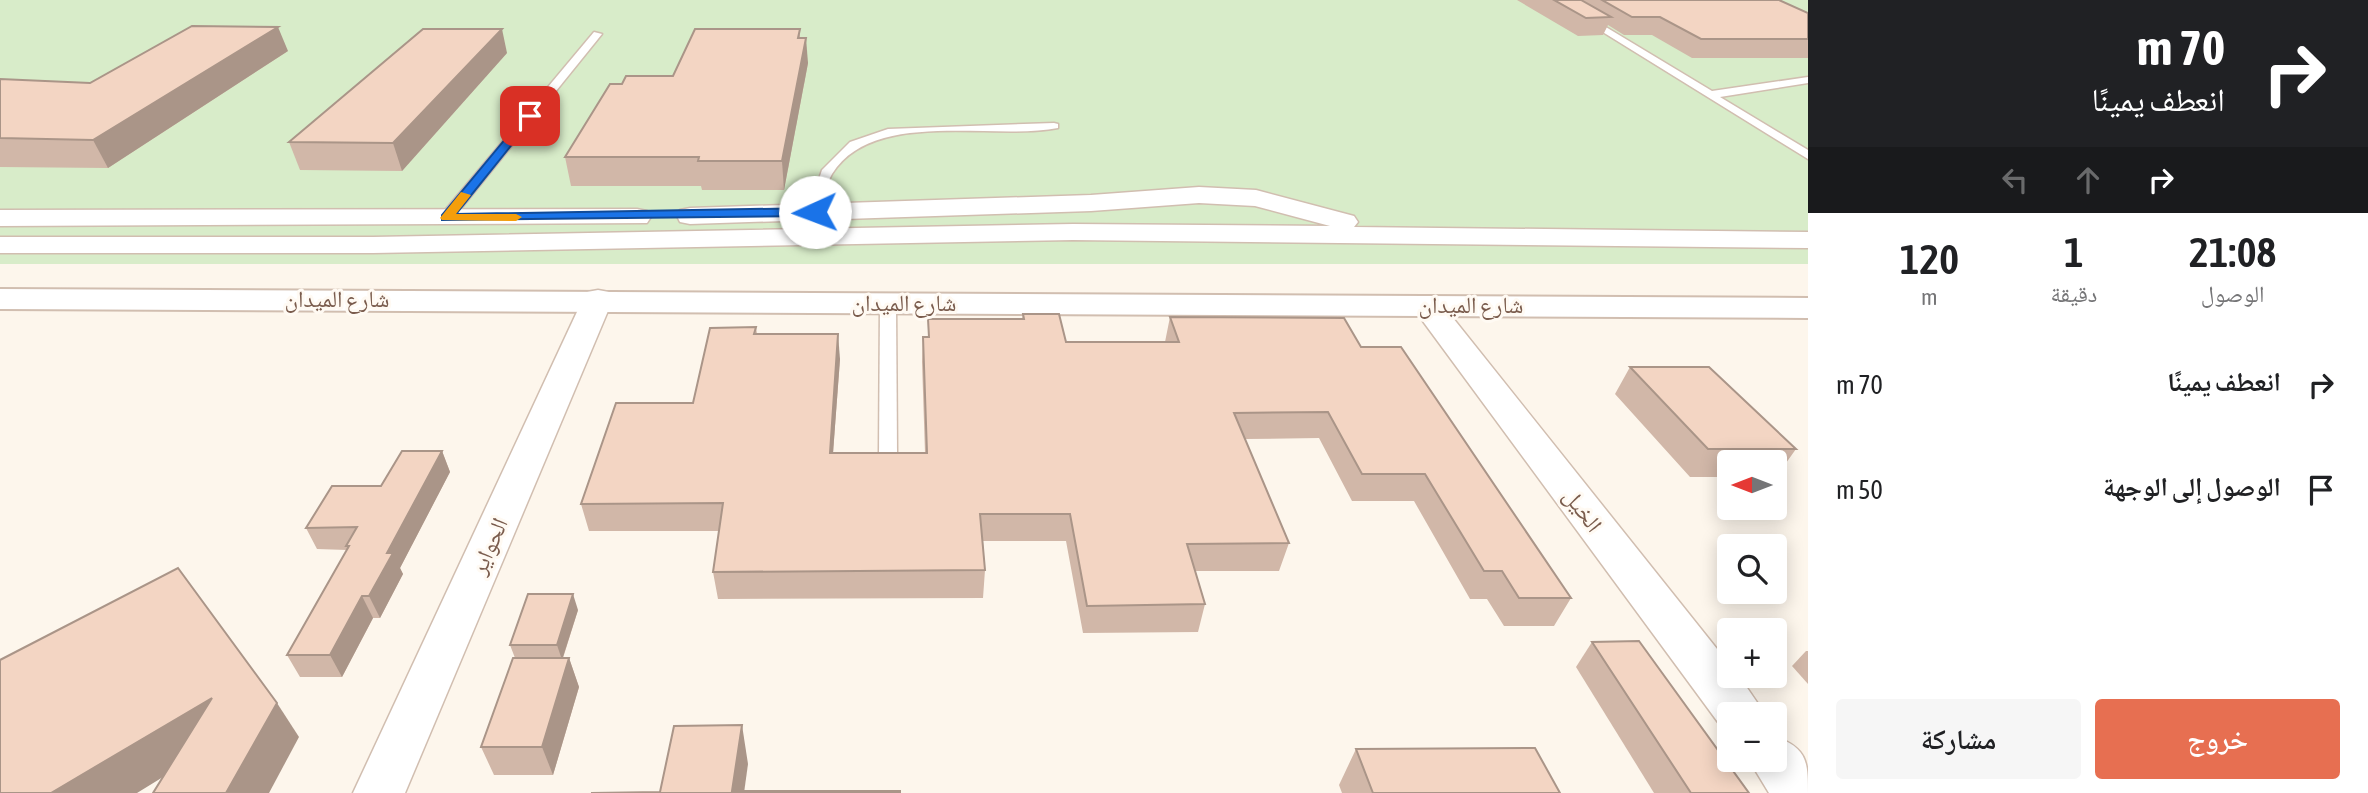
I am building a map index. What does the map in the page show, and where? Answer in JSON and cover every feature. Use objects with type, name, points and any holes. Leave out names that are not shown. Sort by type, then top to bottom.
[{"type":"street","points":[[0,218],[446,218],[815,212],[1091,203],[1199,195],[1256,198],[1402,237]]},
{"type":"street","points":[[0,245],[373,245],[1073,232],[1808,240]]},
{"type":"street","name":"شارع الميدان","points":[[0,299],[598,299],[888,304],[1808,308]]},
{"type":"street","name":"الحواير","points":[[379,793],[598,299]]},
{"type":"street","name":"الخيل","points":[[1426,305],[1731,702]]},
{"type":"street","points":[[1784,772],[1800,793]]},
{"type":"lane","points":[[1555,0],[1808,155]]},
{"type":"lane","points":[[446,218],[597,34]]},
{"type":"lane","points":[[1709,94],[1808,80]]},
{"type":"lane","points":[[815,212],[826,173],[854,145],[891,131],[1054,126]]},
{"type":"lane","points":[[888,304],[888,453]]},
{"type":"green space","points":[[0,0],[1808,0],[1808,264],[0,264]]},
{"type":"building","points":[[1554,0],[1581,0],[1611,17],[1586,18]]},
{"type":"building","points":[[1602,0],[1779,0],[1808,13],[1808,39],[1701,39],[1660,17],[1632,17]]},
{"type":"building","points":[[192,26],[278,27],[93,140],[0,138],[0,79],[90,83]]},
{"type":"building","points":[[423,29],[502,29],[393,143],[289,142]]},
{"type":"building","points":[[695,29],[800,29],[798,38],[806,38],[782,161],[698,161],[699,157],[565,157],[610,84],[622,84],[626,76],[673,76]]},
{"type":"building","points":[[1023,314],[1059,314],[1066,342],[1179,342],[1170,317],[1344,318],[1361,347],[1401,347],[1571,598],[1519,598],[1502,571],[1484,571],[1425,474],[1362,474],[1328,412],[1234,413],[1289,543],[1187,544],[1205,604],[1087,606],[1070,514],[980,514],[985,570],[713,572],[723,503],[581,504],[616,403],[693,403],[710,328],[756,327],[754,334],[838,334],[830,453],[927,453],[923,337],[929,337],[928,319],[1024,319]]},
{"type":"building","points":[[1630,367],[1709,367],[1796,449],[1708,449]]},
{"type":"building","points":[[402,451],[442,451],[387,553],[393,553],[369,596],[362,596],[330,655],[287,655],[357,527],[306,528],[332,486],[381,486]]},
{"type":"building","points":[[178,568],[277,703],[226,793],[153,793],[212,698],[51,793],[0,793],[0,660]]},
{"type":"building","points":[[528,594],[573,594],[557,645],[510,645]]},
{"type":"building","points":[[1639,641],[1717,749],[1717,772],[1734,772],[1749,793],[1691,793],[1592,642]]},
{"type":"building","points":[[513,658],[569,658],[542,747],[481,747]]},
{"type":"building","points":[[742,725],[732,791],[900,793],[591,793],[660,792],[674,726]]},
{"type":"building","points":[[1535,748],[1560,793],[1373,793],[1356,749]]},
{"type":"slow traffic","points":[[465,195],[446,218],[516,217]]},
{"type":"route","points":[[530,116],[446,218],[815,212]]}]
